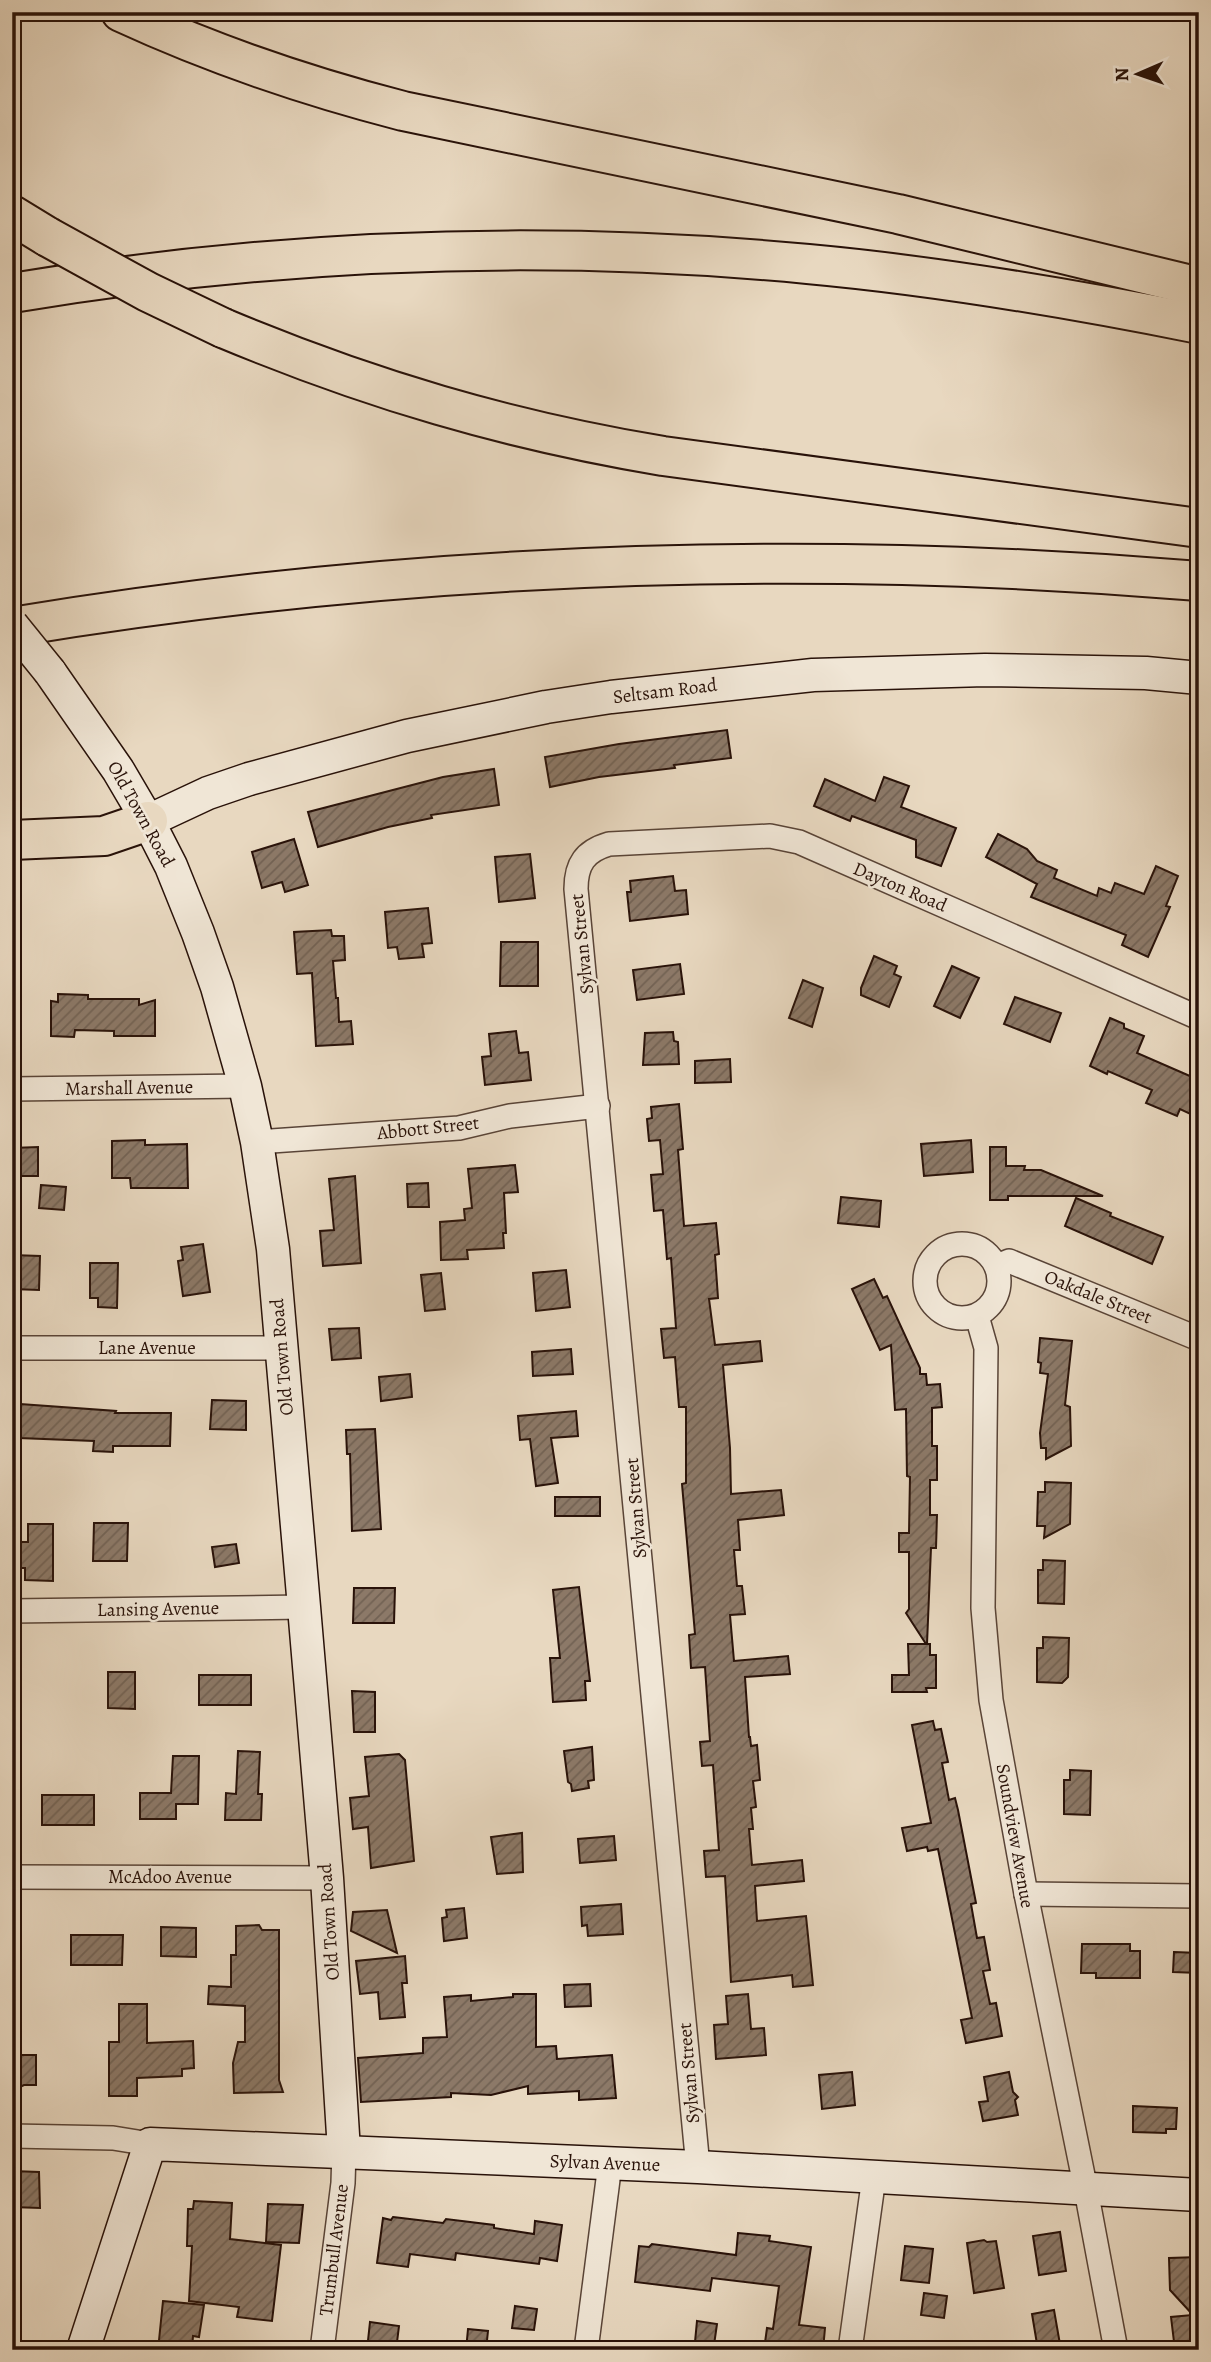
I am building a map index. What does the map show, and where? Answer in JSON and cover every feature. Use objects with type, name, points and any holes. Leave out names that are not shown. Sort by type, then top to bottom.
[{"type":"highway","points":[[121,12],[246,65],[323,91],[403,111],[898,214],[1199,287]]},
{"type":"highway","points":[[12,215],[124,279],[223,328],[340,374],[499,423],[581,442],[663,456],[1199,528]]},
{"type":"highway","points":[[12,293],[188,268],[343,256],[498,251],[627,253],[767,260],[889,272],[1050,296],[1199,324]]},
{"type":"highway","points":[[12,626],[299,587],[452,574],[607,566],[760,562],[888,564],[1066,571],[1199,581]]},
{"type":"highway","points":[[12,840],[104,836],[148,821]]},
{"type":"main road","name":"Old Town Road","points":[[12,626],[50,672],[118,770],[171,866],[198,933],[233,1039],[245,1086],[257,1142],[273,1249],[327,1878],[344,2151]]},
{"type":"main road","name":"Seltsam Road","points":[[148,821],[208,793],[249,779],[383,743],[546,707],[611,696],[813,676],[972,670],[1146,673],[1199,678]]},
{"type":"main road","name":"Sylvan Avenue","points":[[150,2144],[698,2167],[1199,2195]]},
{"type":"main road","points":[[83,2350],[150,2144]]},
{"type":"street","name":"Dayton Road","points":[[587,853],[609,844],[635,842],[770,836],[799,842],[1199,1018]]},
{"type":"street","name":"Sylvan Street","points":[[587,853],[580,864],[576,889],[698,2167]]},
{"type":"street","name":"Marshall Avenue","points":[[12,1089],[245,1086]]},
{"type":"street","name":"Abbott Street","points":[[257,1142],[458,1128],[510,1116],[598,1106]]},
{"type":"street","points":[[960,1244],[971,1245],[982,1249],[997,1266],[1000,1277],[995,1300],[978,1316],[954,1318],[933,1306],[927,1295],[926,1271],[939,1252],[960,1244]]},
{"type":"street","name":"Oakdale Street","points":[[997,1266],[1009,1261],[1199,1339]]},
{"type":"street","name":"Soundview Avenue","points":[[978,1316],[986,1348],[983,1608],[990,1700],[1116,2350]]},
{"type":"street","name":"Lane Avenue","points":[[12,1348],[281,1348]]},
{"type":"street","name":"Lansing Avenue","points":[[12,1611],[304,1607]]},
{"type":"street","name":"McAdoo Avenue","points":[[12,1877],[327,1878]]},
{"type":"street","points":[[1026,1894],[1199,1896]]},
{"type":"street","name":"Sylvan Avenue","points":[[12,2136],[113,2138],[150,2144]]},
{"type":"street","name":"Trumbull Avenue","points":[[322,2350],[343,2183],[344,2151]]},
{"type":"street","points":[[586,2350],[610,2164]]},
{"type":"street","points":[[850,2350],[874,2177]]},
{"type":"building","points":[[727,730],[731,758],[599,777],[550,787],[545,757]]},
{"type":"building","points":[[494,769],[499,805],[431,815],[432,818],[388,827],[318,847],[308,812],[443,777]]},
{"type":"building","points":[[884,777],[909,786],[901,807],[956,828],[941,866],[916,857],[916,840],[852,816],[850,821],[814,806],[825,779],[875,801]]},
{"type":"building","points":[[998,834],[1027,849],[1037,861],[1057,870],[1054,878],[1097,896],[1099,888],[1111,893],[1115,883],[1144,894],[1156,866],[1178,876],[1166,906],[1170,907],[1148,957],[1122,945],[1126,935],[1031,897],[1037,884],[986,857]]},
{"type":"building","points":[[294,839],[308,885],[285,892],[282,882],[262,888],[252,852]]},
{"type":"building","points":[[530,854],[535,898],[499,902],[495,857]]},
{"type":"building","points":[[673,876],[675,891],[686,890],[688,914],[630,921],[627,892],[631,892],[630,881]]},
{"type":"building","points":[[428,908],[432,943],[422,944],[424,957],[399,959],[397,947],[388,948],[385,912]]},
{"type":"building","points":[[331,930],[332,936],[344,936],[345,960],[333,961],[336,998],[339,1022],[351,1021],[353,1044],[316,1046],[312,973],[297,974],[294,932]]},
{"type":"building","points":[[501,942],[538,942],[538,986],[500,986]]},
{"type":"building","points":[[874,956],[897,966],[894,974],[901,977],[889,1007],[861,995],[861,988]]},
{"type":"building","points":[[680,964],[684,994],[637,1000],[633,970]]},
{"type":"building","points":[[952,966],[979,978],[960,1018],[934,1006]]},
{"type":"building","points":[[803,980],[823,988],[812,1027],[789,1018]]},
{"type":"building","points":[[58,994],[88,995],[88,999],[139,999],[139,1005],[155,1000],[155,1036],[114,1036],[114,1031],[75,1030],[74,1037],[51,1036],[51,1001],[58,1002]]},
{"type":"building","points":[[1015,997],[1061,1013],[1050,1042],[1004,1024]]},
{"type":"building","points":[[1110,1018],[1124,1024],[1124,1028],[1144,1036],[1137,1053],[1199,1080],[1199,1118],[1180,1109],[1177,1116],[1146,1103],[1152,1090],[1090,1066]]},
{"type":"building","points":[[516,1031],[519,1053],[528,1052],[531,1080],[485,1085],[482,1057],[491,1056],[489,1034]]},
{"type":"building","points":[[673,1032],[674,1041],[678,1042],[679,1064],[643,1065],[645,1033]]},
{"type":"building","points":[[730,1059],[731,1082],[695,1083],[695,1061]]},
{"type":"building","points":[[679,1104],[683,1149],[678,1150],[684,1226],[716,1223],[719,1254],[715,1255],[718,1298],[709,1299],[715,1345],[760,1341],[762,1361],[723,1365],[731,1494],[781,1490],[784,1515],[738,1520],[740,1550],[734,1550],[737,1586],[742,1586],[745,1614],[730,1615],[734,1661],[788,1656],[790,1674],[745,1677],[749,1737],[751,1746],[757,1745],[760,1780],[753,1781],[756,1807],[751,1808],[753,1829],[749,1829],[752,1865],[802,1860],[804,1881],[755,1886],[757,1921],[806,1916],[813,1985],[793,1987],[792,1975],[731,1982],[725,1876],[706,1877],[704,1851],[719,1850],[713,1765],[702,1766],[700,1742],[710,1741],[705,1667],[691,1668],[689,1635],[695,1634],[682,1484],[686,1483],[686,1407],[679,1407],[675,1357],[664,1358],[661,1329],[676,1328],[671,1258],[667,1259],[663,1210],[654,1211],[651,1175],[663,1174],[660,1140],[649,1141],[647,1119],[652,1118],[651,1107]]},
{"type":"building","points":[[145,1140],[145,1145],[187,1144],[188,1188],[131,1188],[130,1178],[112,1178],[112,1141]]},
{"type":"building","points":[[971,1140],[973,1172],[924,1176],[921,1144]]},
{"type":"building","points":[[38,1147],[38,1176],[12,1176],[12,1148]]},
{"type":"building","points":[[990,1147],[1006,1147],[1006,1166],[1025,1166],[1024,1170],[1041,1170],[1103,1196],[1008,1196],[1008,1200],[990,1200]]},
{"type":"building","points":[[515,1165],[518,1192],[504,1193],[504,1248],[467,1250],[468,1259],[441,1260],[440,1222],[465,1220],[464,1209],[472,1208],[468,1169]]},
{"type":"building","points":[[355,1176],[361,1263],[323,1266],[320,1231],[334,1230],[329,1179]]},
{"type":"building","points":[[428,1183],[429,1207],[408,1207],[407,1184]]},
{"type":"building","points":[[41,1185],[66,1187],[64,1210],[39,1208]]},
{"type":"building","points":[[841,1197],[881,1201],[879,1227],[838,1223]]},
{"type":"building","points":[[1076,1198],[1111,1213],[1110,1216],[1163,1237],[1152,1264],[1065,1226]]},
{"type":"building","points":[[203,1244],[210,1292],[183,1296],[178,1261],[183,1260],[181,1247]]},
{"type":"building","points":[[12,1255],[40,1256],[39,1290],[12,1289]]},
{"type":"building","points":[[90,1263],[118,1263],[117,1308],[98,1307],[98,1298],[90,1298]]},
{"type":"building","points":[[566,1270],[570,1307],[536,1311],[533,1273]]},
{"type":"building","points":[[441,1273],[445,1309],[425,1311],[421,1275]]},
{"type":"building","points":[[874,1279],[883,1298],[887,1296],[920,1368],[920,1374],[926,1374],[927,1385],[940,1384],[942,1407],[932,1408],[932,1446],[937,1446],[937,1480],[930,1480],[930,1515],[937,1515],[936,1548],[931,1548],[927,1644],[930,1644],[930,1655],[936,1655],[936,1688],[926,1688],[927,1692],[892,1692],[892,1675],[909,1675],[908,1644],[926,1644],[906,1613],[909,1609],[909,1552],[899,1552],[899,1533],[909,1533],[910,1477],[907,1476],[906,1409],[895,1410],[891,1345],[880,1350],[852,1289]]},
{"type":"building","points":[[359,1328],[361,1358],[332,1360],[329,1329]]},
{"type":"building","points":[[1040,1338],[1072,1341],[1065,1405],[1070,1407],[1071,1446],[1046,1459],[1046,1448],[1041,1448],[1040,1433],[1048,1374],[1040,1373]]},
{"type":"building","points":[[571,1349],[573,1374],[533,1376],[532,1352]]},
{"type":"building","points":[[410,1374],[412,1397],[381,1401],[379,1377]]},
{"type":"building","points":[[212,1400],[246,1401],[246,1430],[210,1429]]},
{"type":"building","points":[[20,1404],[116,1411],[115,1413],[171,1413],[170,1446],[113,1446],[113,1452],[93,1451],[94,1441],[19,1438]]},
{"type":"building","points":[[576,1411],[578,1436],[551,1438],[558,1483],[536,1486],[530,1439],[520,1440],[518,1416]]},
{"type":"building","points":[[375,1429],[381,1529],[352,1531],[350,1454],[347,1454],[346,1430]]},
{"type":"building","points":[[1045,1482],[1071,1483],[1070,1524],[1044,1538],[1045,1526],[1037,1526],[1038,1492],[1045,1492]]},
{"type":"building","points":[[555,1497],[600,1497],[600,1516],[555,1516]]},
{"type":"building","points":[[94,1523],[128,1523],[127,1561],[93,1561]]},
{"type":"building","points":[[28,1524],[53,1524],[53,1581],[25,1580],[25,1568],[12,1568],[12,1542],[28,1542]]},
{"type":"building","points":[[236,1544],[239,1563],[215,1567],[212,1547]]},
{"type":"building","points":[[1043,1560],[1065,1561],[1064,1604],[1038,1603],[1038,1570],[1043,1570]]},
{"type":"building","points":[[579,1587],[590,1681],[585,1681],[586,1700],[553,1702],[550,1658],[560,1658],[553,1590]]},
{"type":"building","points":[[354,1588],[395,1588],[394,1623],[353,1623]]},
{"type":"building","points":[[1043,1637],[1069,1638],[1068,1677],[1062,1683],[1037,1682],[1037,1648],[1043,1648]]},
{"type":"building","points":[[108,1672],[135,1672],[135,1709],[108,1708]]},
{"type":"building","points":[[199,1675],[251,1675],[251,1705],[199,1705]]},
{"type":"building","points":[[352,1691],[375,1692],[375,1732],[354,1732]]},
{"type":"building","points":[[933,1721],[935,1730],[941,1729],[948,1762],[942,1763],[949,1800],[955,1798],[958,1810],[976,1903],[971,1904],[977,1938],[984,1937],[990,1970],[983,1971],[990,2004],[996,2003],[1002,2036],[966,2043],[961,2020],[972,2018],[938,1849],[928,1851],[927,1847],[907,1851],[902,1828],[931,1823],[912,1725]]},
{"type":"building","points":[[592,1747],[594,1780],[588,1781],[589,1788],[572,1791],[568,1782],[564,1751]]},
{"type":"building","points":[[238,1751],[260,1752],[258,1794],[262,1794],[261,1820],[225,1820],[226,1793],[236,1794]]},
{"type":"building","points":[[399,1754],[405,1760],[414,1861],[371,1868],[368,1827],[353,1829],[350,1798],[369,1796],[365,1757]]},
{"type":"building","points":[[173,1756],[199,1756],[198,1804],[176,1804],[176,1819],[140,1819],[140,1793],[171,1793]]},
{"type":"building","points":[[1070,1770],[1091,1771],[1090,1815],[1064,1814],[1064,1780],[1070,1780]]},
{"type":"building","points":[[42,1795],[94,1795],[94,1825],[42,1825]]},
{"type":"building","points":[[522,1833],[523,1872],[497,1874],[491,1837]]},
{"type":"building","points":[[614,1836],[616,1860],[580,1863],[578,1839]]},
{"type":"building","points":[[621,1904],[623,1934],[588,1936],[587,1925],[582,1926],[581,1907]]},
{"type":"building","points":[[464,1908],[467,1938],[444,1941],[442,1918],[447,1917],[446,1910]]},
{"type":"building","points":[[387,1910],[397,1953],[351,1931],[353,1912]]},
{"type":"building","points":[[259,1925],[262,1930],[279,1930],[279,2080],[283,2092],[234,2093],[233,2063],[238,2042],[245,2042],[245,2006],[208,2004],[209,1986],[231,1987],[231,1955],[236,1955],[236,1926]]},
{"type":"building","points":[[161,1927],[196,1928],[196,1957],[161,1956]]},
{"type":"building","points":[[71,1935],[123,1935],[122,1965],[71,1965]]},
{"type":"building","points":[[1082,1944],[1130,1944],[1130,1951],[1140,1951],[1140,1978],[1096,1978],[1096,1973],[1081,1973]]},
{"type":"building","points":[[1174,1952],[1199,1953],[1199,1973],[1173,1972]]},
{"type":"building","points":[[405,1956],[407,1983],[402,1983],[405,2017],[380,2019],[378,1992],[360,1994],[356,1961]]},
{"type":"building","points":[[590,1984],[591,2006],[565,2007],[564,1985]]},
{"type":"building","points":[[513,1994],[536,1994],[536,2047],[556,2046],[557,2059],[612,2055],[616,2098],[579,2100],[579,2091],[528,2094],[528,2086],[491,2095],[451,2093],[451,2097],[361,2102],[358,2058],[423,2053],[423,2038],[447,2037],[444,1997],[471,1995],[471,2001],[513,1997]]},
{"type":"building","points":[[748,1994],[751,2029],[764,2028],[766,2055],[716,2059],[714,2025],[728,2024],[726,1996]]},
{"type":"building","points":[[119,2004],[147,2004],[147,2043],[193,2041],[194,2068],[182,2069],[182,2076],[137,2078],[137,2096],[109,2096],[109,2042],[119,2042]]},
{"type":"building","points":[[12,2055],[36,2055],[36,2085],[24,2085],[12,2091]]},
{"type":"building","points":[[852,2072],[855,2105],[822,2109],[819,2075]]},
{"type":"building","points":[[1009,2072],[1013,2092],[1018,2097],[1015,2100],[1018,2115],[983,2121],[979,2102],[988,2101],[984,2077]]},
{"type":"building","points":[[1133,2106],[1177,2108],[1176,2129],[1166,2129],[1166,2133],[1133,2132]]},
{"type":"building","points":[[12,2171],[39,2172],[40,2208],[12,2207]]},
{"type":"building","points":[[194,2201],[232,2203],[230,2239],[281,2245],[272,2321],[237,2317],[239,2307],[189,2301],[192,2246],[187,2246],[188,2209],[193,2209]]},
{"type":"building","points":[[268,2204],[303,2205],[299,2243],[266,2242]]},
{"type":"building","points":[[393,2217],[443,2223],[446,2219],[494,2225],[494,2228],[534,2234],[535,2221],[562,2225],[557,2261],[540,2258],[539,2264],[456,2253],[455,2260],[410,2254],[408,2267],[377,2263],[383,2218],[391,2220]]},
{"type":"building","points":[[1060,2232],[1066,2271],[1039,2275],[1033,2236]]},
{"type":"building","points":[[738,2233],[770,2236],[769,2241],[811,2247],[799,2325],[825,2328],[823,2350],[764,2350],[767,2328],[773,2329],[779,2286],[712,2278],[710,2291],[635,2282],[639,2246],[649,2247],[652,2244],[736,2255]]},
{"type":"building","points":[[996,2241],[1004,2288],[974,2293],[967,2243]]},
{"type":"building","points":[[905,2246],[933,2249],[929,2283],[901,2280]]},
{"type":"building","points":[[1199,2257],[1199,2350],[1175,2350],[1171,2317],[1193,2315],[1170,2290],[1169,2258]]},
{"type":"building","points":[[924,2293],[947,2296],[944,2318],[921,2315]]},
{"type":"building","points":[[163,2301],[204,2305],[199,2337],[193,2336],[192,2350],[158,2350]]},
{"type":"building","points":[[515,2306],[537,2309],[534,2330],[512,2328]]},
{"type":"building","points":[[1054,2310],[1061,2350],[1038,2350],[1032,2314]]},
{"type":"building","points":[[697,2321],[717,2324],[714,2345],[695,2342]]},
{"type":"building","points":[[370,2322],[399,2326],[396,2350],[367,2350]]},
{"type":"building","points":[[468,2329],[488,2331],[486,2350],[466,2350]]}]
